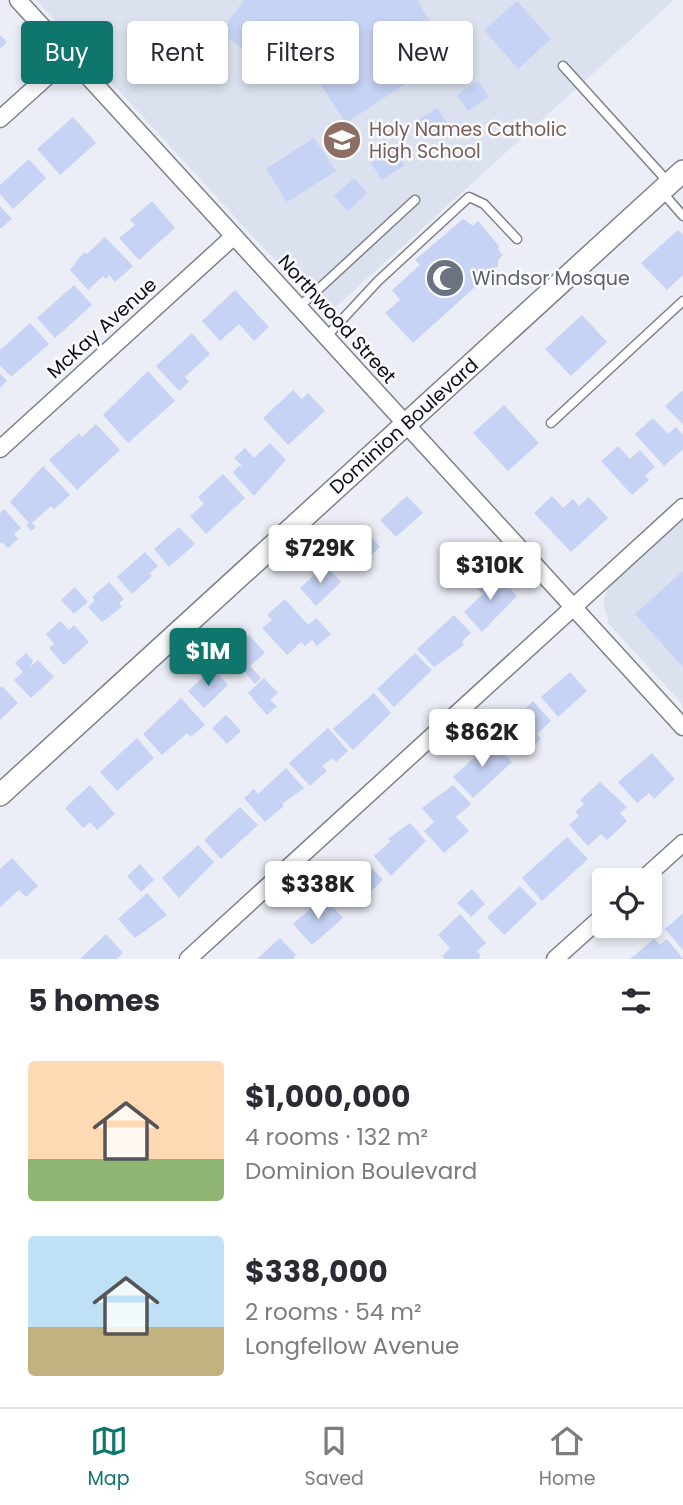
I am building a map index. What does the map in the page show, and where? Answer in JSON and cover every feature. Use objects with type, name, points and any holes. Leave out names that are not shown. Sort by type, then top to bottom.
[{"type":"street","name":"Northwood Street","points":[[26,3],[40,21]]},
{"type":"street","points":[[0,119],[39,84]]},
{"type":"street","name":"Northwood Street","points":[[94,84],[683,727]]},
{"type":"street","name":"Dominion Boulevard","points":[[0,795],[671,182]]},
{"type":"street","name":"McKay Avenue","points":[[0,449],[233,237]]},
{"type":"street","points":[[188,959],[683,507]]},
{"type":"street","points":[[655,868],[683,843]]},
{"type":"street","points":[[555,959],[592,926]]},
{"type":"lane","points":[[563,66],[671,182],[683,216]]},
{"type":"lane","points":[[325,338],[379,281],[469,197],[484,204],[517,239]]},
{"type":"lane","points":[[298,308],[415,200]]},
{"type":"lane","points":[[551,423],[683,300]]},
{"type":"shaded area","name":"Holy Names Catholic High School","points":[[36,0],[674,0],[329,313],[268,253],[113,84],[113,21],[55,21]]},
{"type":"shaded area","points":[[683,519],[683,705],[609,624],[603,602],[608,587]]},
{"type":"building","points":[[244,0],[417,0],[430,21],[373,21],[373,84],[405,84],[346,123],[320,84],[359,84],[359,21],[242,21],[242,49],[228,38],[228,22]]},
{"type":"building","points":[[517,1],[551,39],[518,69],[484,30]]},
{"type":"building","points":[[0,35],[7,42],[0,49]]},
{"type":"building","points":[[478,81],[489,97],[468,111],[457,95]]},
{"type":"building","points":[[437,108],[447,123],[425,138],[415,122]]},
{"type":"building","points":[[73,117],[96,143],[60,175],[37,149]]},
{"type":"building","points":[[314,138],[336,171],[287,202],[266,169]]},
{"type":"building","points":[[394,149],[405,165],[382,180],[371,163]]},
{"type":"building","points":[[29,159],[46,178],[13,209],[0,194],[0,185]]},
{"type":"building","points":[[354,178],[367,193],[348,211],[334,196]]},
{"type":"building","points":[[152,201],[175,228],[139,260],[119,238],[135,225],[130,220]]},
{"type":"building","points":[[0,206],[12,219],[0,229]]},
{"type":"building","name":"Windsor Mosque","points":[[463,219],[473,226],[478,221],[499,246],[498,250],[503,255],[498,260],[498,266],[413,343],[385,313],[400,300],[392,290],[420,265],[415,260]]},
{"type":"building","points":[[678,230],[683,235],[683,275],[667,290],[641,263]]},
{"type":"building","points":[[105,237],[133,266],[115,282],[109,275],[106,279],[103,276],[88,290],[70,270],[84,252],[87,254]]},
{"type":"building","points":[[74,285],[92,305],[55,338],[37,318]]},
{"type":"building","points":[[235,290],[269,327],[254,341],[239,324],[220,341],[202,321]]},
{"type":"building","points":[[582,315],[607,342],[571,376],[545,349]]},
{"type":"building","points":[[30,323],[49,344],[11,377],[0,365],[0,350]]},
{"type":"building","points":[[192,333],[210,354],[185,377],[189,382],[179,391],[156,366]]},
{"type":"building","points":[[148,371],[175,401],[128,443],[103,415]]},
{"type":"building","points":[[0,373],[7,381],[0,388]]},
{"type":"building","points":[[293,390],[302,399],[308,393],[325,411],[288,445],[263,418]]},
{"type":"building","points":[[683,390],[683,425],[665,406]]},
{"type":"building","points":[[504,405],[539,443],[508,471],[473,433]]},
{"type":"building","points":[[653,418],[668,434],[676,427],[683,435],[683,449],[664,466],[635,434]]},
{"type":"building","points":[[96,424],[120,450],[77,490],[49,460],[79,433],[82,437]]},
{"type":"building","points":[[270,443],[286,460],[254,496],[233,472],[239,466],[243,467],[234,458],[245,448],[254,458]]},
{"type":"building","points":[[618,446],[630,459],[640,450],[655,467],[645,476],[649,480],[632,495],[601,461]]},
{"type":"building","points":[[43,466],[70,495],[54,509],[51,506],[32,523],[36,527],[31,531],[26,525],[29,523],[10,502]]},
{"type":"building","points":[[223,474],[245,498],[206,534],[190,516],[204,504],[198,497]]},
{"type":"building","points":[[407,496],[423,513],[396,537],[380,520]]},
{"type":"building","points":[[552,496],[563,508],[573,499],[579,506],[589,497],[608,518],[571,552],[534,513]]},
{"type":"building","points":[[4,509],[21,528],[14,534],[18,539],[8,548],[2,542],[0,544],[0,513]]},
{"type":"building","points":[[179,527],[195,544],[169,567],[154,549]]},
{"type":"building","points":[[365,530],[380,547],[355,570],[340,552]]},
{"type":"building","points":[[145,552],[158,566],[150,573],[152,576],[132,594],[117,577]]},
{"type":"building","points":[[325,565],[341,582],[316,606],[300,588]]},
{"type":"building","points":[[683,571],[683,667],[635,614]]},
{"type":"building","points":[[487,573],[496,582],[501,578],[517,596],[482,632],[464,612],[483,594],[474,585]]},
{"type":"building","points":[[109,582],[124,599],[119,603],[122,607],[102,622],[88,607],[95,600],[92,597]]},
{"type":"building","points":[[75,587],[88,602],[74,614],[61,600]]},
{"type":"building","points":[[285,599],[308,625],[316,618],[331,634],[317,646],[312,640],[305,646],[301,642],[287,655],[262,628],[272,620],[267,615]]},
{"type":"building","points":[[454,615],[471,633],[462,641],[464,645],[434,667],[417,649]]},
{"type":"building","points":[[60,621],[69,630],[74,625],[89,642],[64,665],[49,648],[54,644],[46,634]]},
{"type":"building","points":[[249,635],[265,653],[250,666],[261,678],[255,684],[244,671],[240,675],[224,658]]},
{"type":"building","points":[[26,653],[33,661],[30,667],[38,660],[54,677],[31,698],[14,680],[23,672],[15,663]]},
{"type":"building","points":[[415,653],[432,670],[394,707],[377,689]]},
{"type":"building","points":[[213,668],[228,685],[204,708],[188,691]]},
{"type":"building","points":[[570,672],[587,691],[558,717],[541,697]]},
{"type":"building","points":[[264,678],[278,693],[270,700],[277,706],[267,715],[248,693]]},
{"type":"building","points":[[2,686],[18,703],[0,720],[0,688]]},
{"type":"building","points":[[374,693],[391,713],[353,750],[333,729]]},
{"type":"building","points":[[181,698],[205,725],[191,737],[187,733],[162,755],[143,734]]},
{"type":"building","points":[[533,701],[551,721],[537,734],[541,739],[531,748],[527,742],[513,755],[495,736]]},
{"type":"building","points":[[226,715],[241,731],[227,744],[212,728]]},
{"type":"building","points":[[328,728],[348,751],[336,762],[332,758],[322,766],[327,771],[310,786],[289,763]]},
{"type":"building","points":[[137,738],[154,758],[117,791],[100,772]]},
{"type":"building","points":[[492,741],[512,762],[473,798],[453,777]]},
{"type":"building","points":[[652,753],[675,779],[654,799],[649,793],[637,803],[618,782]]},
{"type":"building","points":[[286,768],[304,788],[282,804],[284,806],[265,822],[244,798],[254,789],[258,794]]},
{"type":"building","points":[[600,782],[627,807],[620,813],[627,821],[607,840],[601,834],[588,846],[569,825],[579,816],[575,812],[584,804],[580,800]]},
{"type":"building","points":[[90,785],[115,814],[97,830],[90,822],[83,828],[65,808]]},
{"type":"building","points":[[453,785],[471,804],[456,817],[469,831],[444,853],[424,831],[434,822],[422,808]]},
{"type":"building","points":[[240,807],[258,825],[221,859],[204,840]]},
{"type":"building","points":[[410,823],[426,841],[391,876],[374,856],[391,841],[388,839]]},
{"type":"building","points":[[567,837],[588,859],[542,901],[522,878]]},
{"type":"building","points":[[198,845],[214,862],[179,898],[162,878]]},
{"type":"building","points":[[12,858],[38,886],[26,897],[19,890],[0,907],[0,869]]},
{"type":"building","points":[[364,860],[383,880],[354,907],[337,889]]},
{"type":"building","points":[[140,864],[154,880],[141,892],[127,876]]},
{"type":"building","points":[[520,886],[537,904],[504,935],[487,917]]},
{"type":"building","points":[[472,889],[485,904],[471,917],[457,903]]},
{"type":"building","points":[[147,893],[167,915],[135,938],[118,919]]},
{"type":"building","points":[[324,897],[343,918],[312,945],[293,924]]},
{"type":"building","points":[[683,913],[683,950],[665,929]]},
{"type":"building","points":[[460,914],[486,943],[477,951],[481,956],[478,959],[445,959],[442,956],[450,948],[438,935]]},
{"type":"building","points":[[106,934],[123,953],[117,959],[80,959]]},
{"type":"building","points":[[280,938],[296,955],[293,959],[257,959]]},
{"type":"building","points":[[654,939],[660,945],[667,939],[683,959],[630,959]]},
{"type":"place","name":"Holy Names Catholic High School","points":[[342,140]]},
{"type":"place","name":"Windsor Mosque","points":[[445,278]]}]
